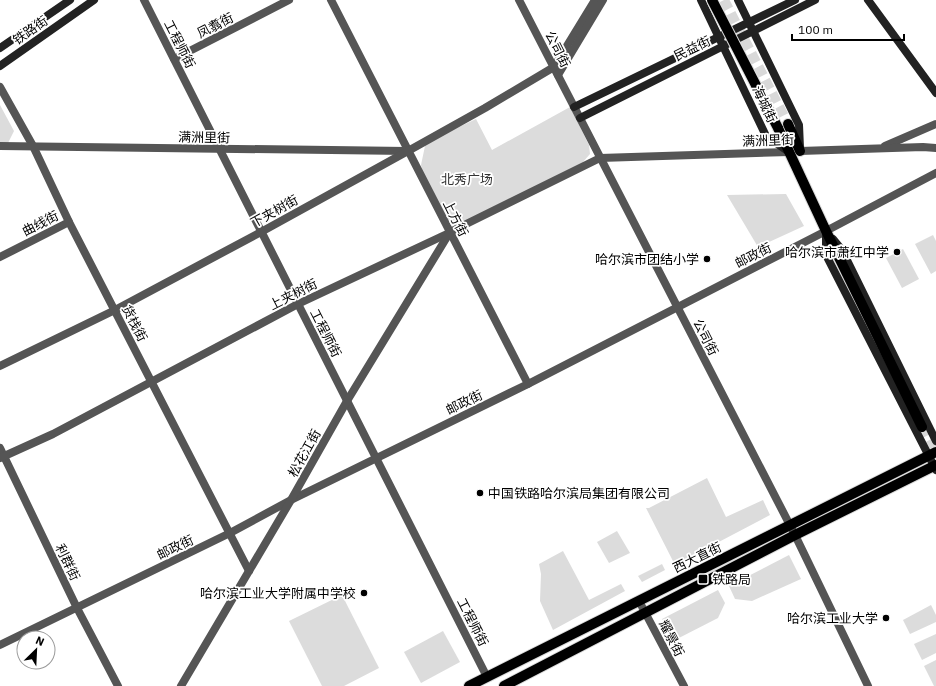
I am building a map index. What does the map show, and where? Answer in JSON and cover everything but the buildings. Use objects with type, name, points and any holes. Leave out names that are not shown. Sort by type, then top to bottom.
[{"type":"main road","name":"铁路街","points":[[0,48],[70,0]]},
{"type":"main road","name":"铁路街","points":[[0,66],[94,0]]},
{"type":"main road","name":"海城街","points":[[701,0],[766,136],[789,152]]},
{"type":"main road","points":[[712,0],[778,128],[826,231],[922,427]]},
{"type":"main road","name":"海城街","points":[[738,0],[799,125],[800,151]]},
{"type":"main road","name":"民益街","points":[[574,107],[795,0]]},
{"type":"main road","name":"民益街","points":[[580,118],[815,0]]},
{"type":"main road","points":[[868,0],[936,93]]},
{"type":"main road","points":[[788,124],[800,151]]},
{"type":"main road","points":[[826,231],[842,250],[936,441]]},
{"type":"main road","points":[[826,231],[826,254],[932,454],[935,467]]},
{"type":"main road","name":"西大直街","points":[[469,686],[932,454]]},
{"type":"main road","name":"西大直街","points":[[504,686],[795,535],[935,467]]},
{"type":"street","name":"工程师街","points":[[144,0],[487,677]]},
{"type":"street","name":"凤翥街","points":[[174,59],[289,0]]},
{"type":"street","name":"上方街","points":[[331,0],[528,384]]},
{"type":"street","name":"公司街","points":[[519,0],[795,535],[868,686]]},
{"type":"street","points":[[554,67],[595,0]]},
{"type":"street","points":[[558,75],[603,0]]},
{"type":"street","name":"下夹树街","points":[[0,366],[115,310],[261,232],[485,108],[554,67]]},
{"type":"street","name":"货栈街","points":[[0,86],[33,146],[69,222],[249,571]]},
{"type":"street","points":[[881,148],[936,124]]},
{"type":"street","name":"满洲里街","points":[[0,146],[408,151]]},
{"type":"street","name":"满洲里街","points":[[600,158],[881,148],[936,148]]},
{"type":"street","name":"上夹树街","points":[[2,457],[53,434],[298,304],[450,232],[600,158]]},
{"type":"street","name":"邮政街","points":[[0,645],[230,533],[291,500],[528,384],[936,173]]},
{"type":"street","name":"曲线街","points":[[0,257],[69,222]]},
{"type":"street","name":"松花江街","points":[[181,686],[291,500],[347,401],[450,232]]},
{"type":"street","name":"利群街","points":[[0,448],[2,457],[77,608],[118,686]]},
{"type":"street","name":"耀景街","points":[[639,600],[684,686]]},
{"type":"green space","points":[[0,105],[14,131],[8,143],[0,143]]},
{"type":"green space","name":"北秀广场","points":[[570,107],[589,145],[590,154],[583,162],[456,226],[448,223],[423,174],[421,165],[425,146],[431,140],[476,119],[492,150]]},
{"type":"green space","points":[[786,194],[804,226],[758,247],[727,195]]},
{"type":"green space","points":[[933,235],[936,241],[936,271],[931,274],[915,244]]},
{"type":"green space","points":[[903,249],[919,279],[902,288],[886,258]]},
{"type":"green space","points":[[707,478],[726,517],[763,500],[770,515],[675,565],[646,508],[649,508]]},
{"type":"green space","points":[[617,531],[630,553],[609,563],[597,542]]},
{"type":"green space","points":[[563,551],[589,600],[621,584],[625,591],[553,630],[540,601],[541,574],[539,564]]},
{"type":"green space","points":[[789,555],[801,579],[752,601],[735,599],[729,586]]},
{"type":"green space","points":[[662,564],[665,570],[642,582],[638,576]]},
{"type":"green space","points":[[718,590],[725,603],[718,618],[673,641],[662,619]]},
{"type":"green space","points":[[342,595],[379,668],[344,686],[322,686],[289,621]]},
{"type":"green space","points":[[931,605],[936,615],[936,622],[910,634],[903,620]]},
{"type":"green space","points":[[443,631],[460,662],[421,683],[404,652]]},
{"type":"green space","points":[[936,634],[936,653],[922,660],[914,644]]},
{"type":"green space","points":[[936,660],[936,686],[934,686],[924,666]]},
{"type":"tunnel","points":[[724,0],[788,124]]},
{"type":"tunnel","points":[[922,427],[936,454]]},
{"type":"place","name":"哈尔滨市萧红中学","points":[[897,252]]},
{"type":"place","name":"哈尔滨市团结小学","points":[[707,259]]},
{"type":"place","name":"中国铁路哈尔滨局集团有限公司","points":[[480,493]]},
{"type":"place","name":"铁路局","points":[[703,579]]},
{"type":"place","name":"哈尔滨工业大学附属中学校","points":[[364,593]]},
{"type":"place","name":"哈尔滨工业大学","points":[[886,618]]}]
